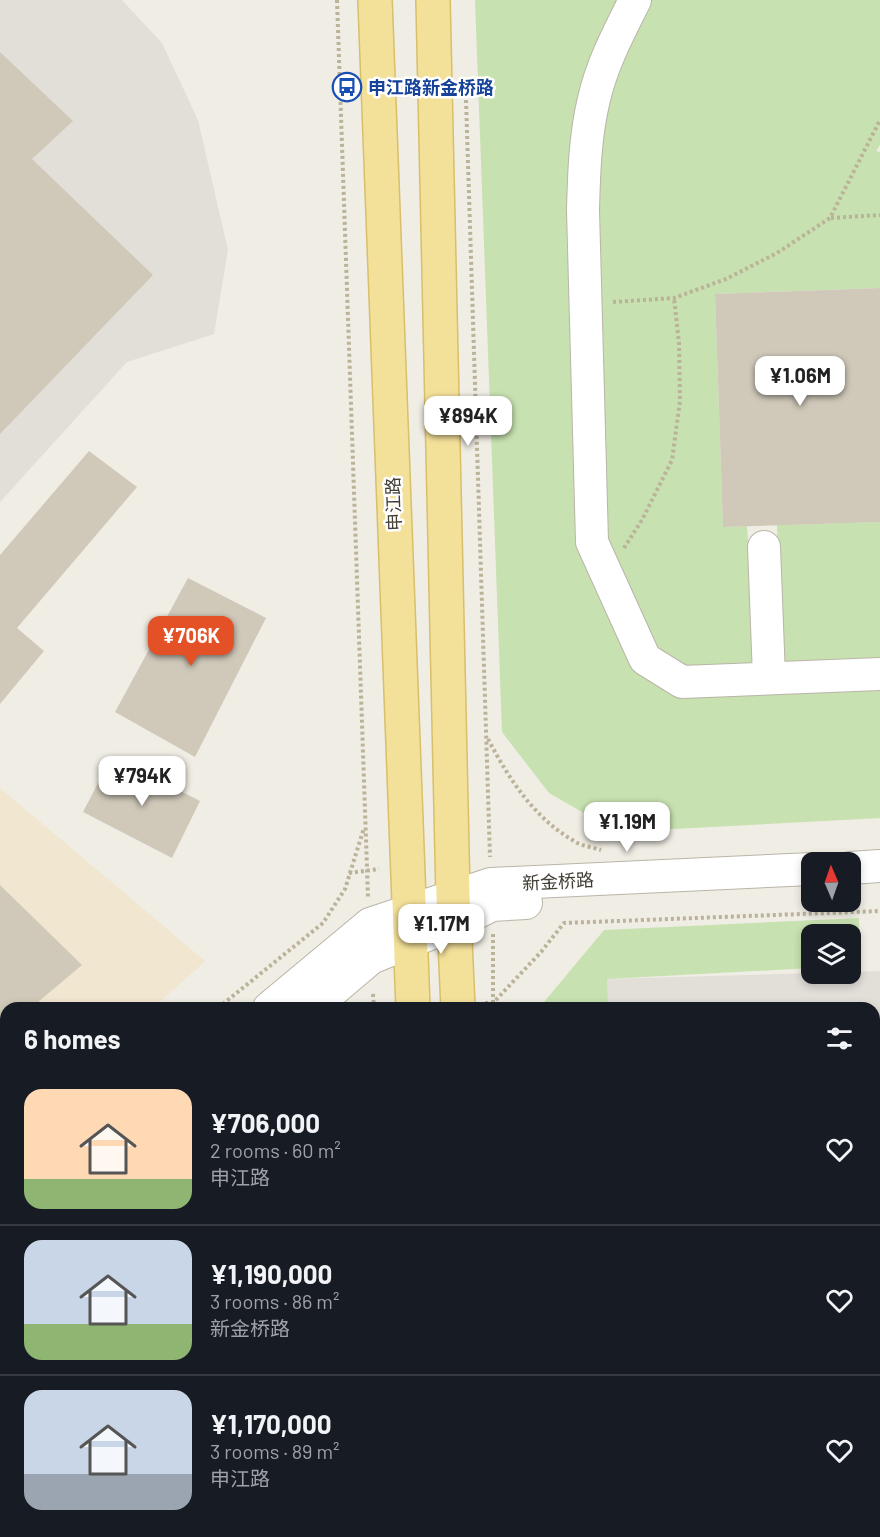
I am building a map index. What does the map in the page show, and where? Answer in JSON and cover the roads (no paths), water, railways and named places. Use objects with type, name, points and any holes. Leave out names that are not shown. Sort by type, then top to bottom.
[{"type":"main road","name":"申江路","points":[[375,0],[413,1002]]},
{"type":"main road","points":[[433,0],[458,1002]]},
{"type":"street","points":[[635,0],[612,45],[594,98],[584,158],[583,210],[592,542],[645,659],[681,682],[880,674]]},
{"type":"street","points":[[764,547],[769,677]]},
{"type":"street","points":[[861,867],[880,866]]},
{"type":"street","name":"新金桥路","points":[[454,910],[491,884],[801,870]]},
{"type":"street","points":[[861,889],[880,888]]},
{"type":"street","name":"新金桥路","points":[[319,1002],[409,926],[454,910],[492,905],[801,891]]},
{"type":"street","name":"新金桥路","points":[[276,1002],[369,924],[409,926]]},
{"type":"place","name":"申江路新金桥路","points":[[347,87]]}]
